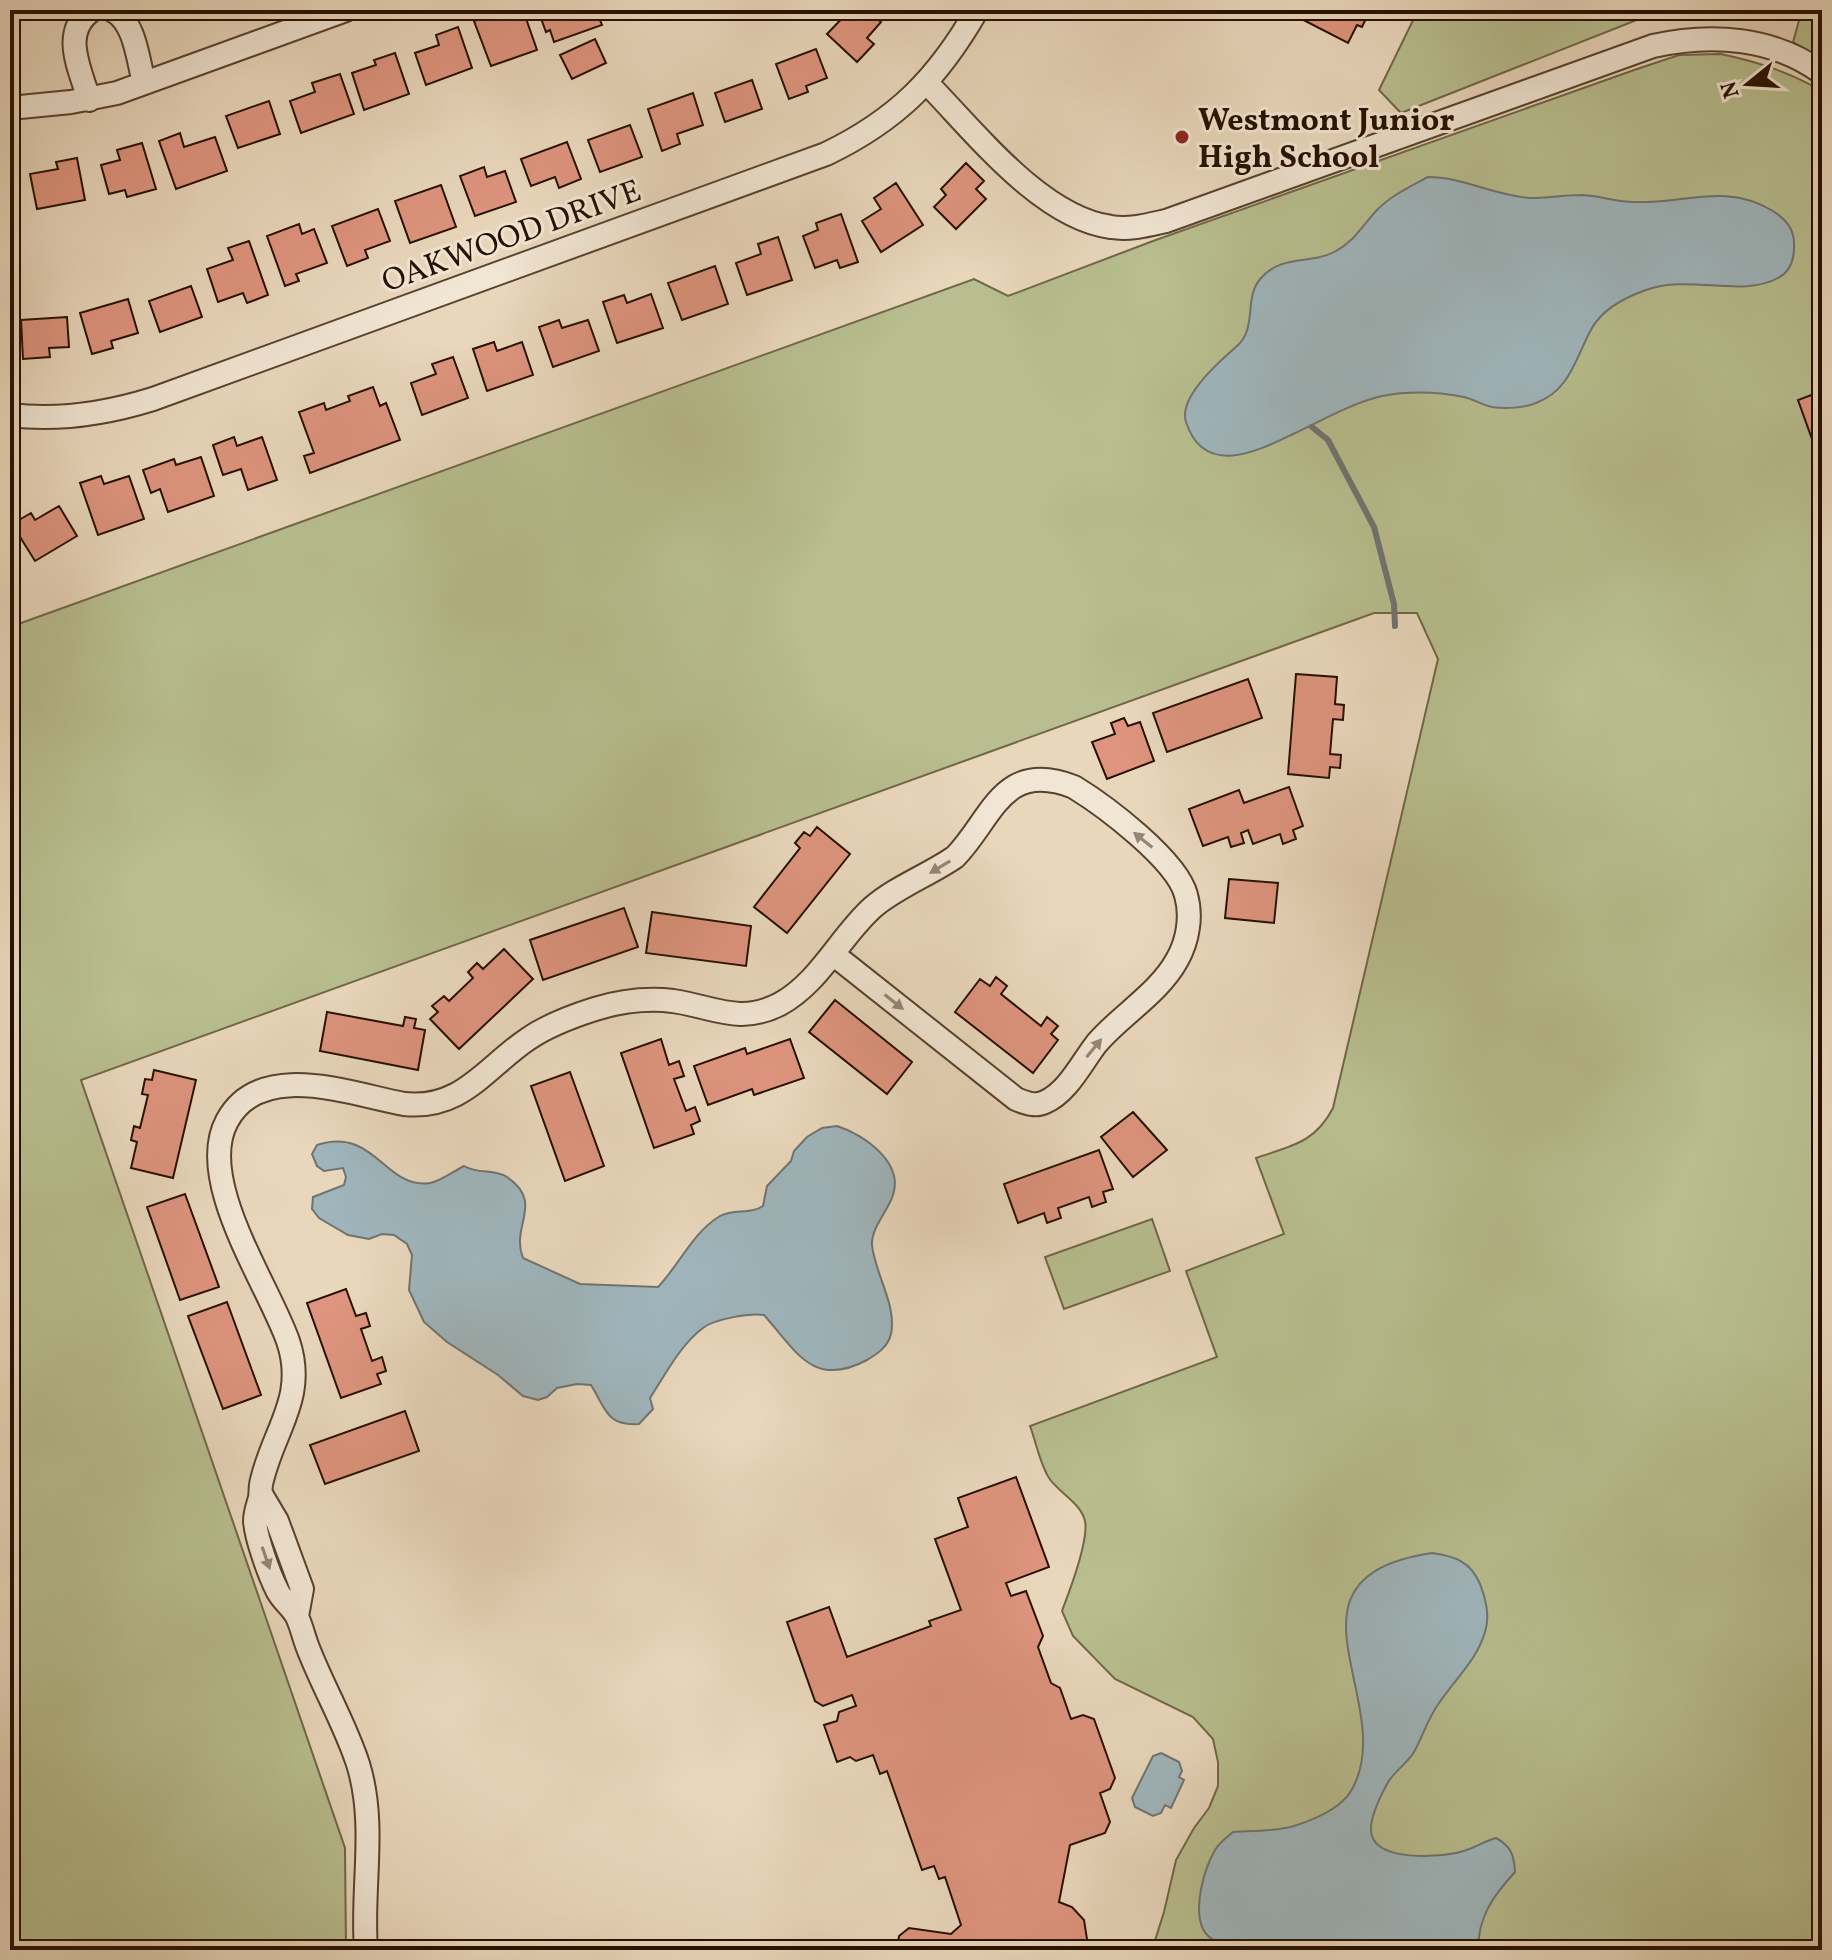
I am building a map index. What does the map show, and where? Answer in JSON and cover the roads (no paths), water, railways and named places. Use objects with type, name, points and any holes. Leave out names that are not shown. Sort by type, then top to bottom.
[{"type":"street","points":[[89,100],[74,38],[81,18],[92,10]]},
{"type":"street","points":[[112,10],[124,20],[130,31],[144,83]]},
{"type":"street","points":[[10,108],[89,100],[346,10]]},
{"type":"street","name":"OAKWOOD DRIVE","points":[[10,415],[94,412],[153,399],[826,154],[858,139],[885,121],[926,82],[950,54],[977,10]]},
{"type":"street","points":[[926,82],[1028,186],[1051,205],[1096,224],[1138,227],[1166,221],[1653,46],[1679,41],[1735,40],[1761,44],[1782,50],[1822,73]]},
{"type":"street","points":[[366,1950],[364,1924],[368,1827],[362,1781],[339,1714],[307,1647],[297,1616],[302,1589],[277,1521],[261,1494],[261,1481],[292,1396],[294,1361],[222,1186],[218,1149],[227,1120],[236,1108],[259,1090],[290,1084],[404,1104],[434,1104],[476,1083],[531,1037],[616,1003],[659,1000],[734,1015],[753,1015],[782,1003],[833,954],[875,905],[955,857],[966,846],[995,801],[1006,792],[1033,781],[1060,782],[1074,787],[1160,854],[1180,879],[1189,912],[1184,945],[1168,974],[1098,1043],[1057,1095],[1039,1105],[1029,1105],[1016,1099],[833,954]]},
{"type":"water","points":[[1428,177],[1530,198],[1583,195],[1652,202],[1705,196],[1738,198],[1756,202],[1786,222],[1793,235],[1793,256],[1786,272],[1764,284],[1680,284],[1646,290],[1623,300],[1597,321],[1565,381],[1548,397],[1531,405],[1497,408],[1444,394],[1392,394],[1359,403],[1249,452],[1219,455],[1205,450],[1194,439],[1186,422],[1188,402],[1202,381],[1243,338],[1253,294],[1261,278],[1278,266],[1317,258],[1343,247],[1383,204]]},
{"type":"water","points":[[837,1126],[879,1151],[893,1171],[893,1195],[872,1239],[891,1312],[891,1334],[887,1343],[867,1360],[833,1370],[807,1362],[764,1315],[715,1322],[703,1328],[681,1351],[650,1398],[653,1409],[639,1424],[613,1419],[591,1385],[557,1388],[538,1400],[523,1396],[424,1322],[409,1290],[412,1255],[407,1244],[394,1235],[382,1234],[369,1239],[348,1235],[319,1218],[312,1209],[313,1197],[344,1185],[346,1177],[343,1168],[324,1171],[317,1166],[312,1154],[317,1145],[337,1141],[366,1151],[415,1183],[434,1182],[464,1166],[497,1173],[507,1177],[524,1196],[520,1236],[523,1258],[580,1284],[658,1287],[710,1223],[731,1212],[763,1206],[767,1186],[791,1161],[794,1151],[807,1137],[822,1128]]},
{"type":"water","points":[[1432,1553],[1455,1558],[1472,1570],[1484,1595],[1486,1626],[1477,1652],[1435,1709],[1414,1752],[1387,1784],[1375,1810],[1371,1830],[1377,1844],[1386,1850],[1410,1855],[1456,1853],[1496,1838],[1508,1848],[1513,1856],[1515,1872],[1488,1908],[1481,1927],[1478,1950],[1234,1950],[1217,1942],[1203,1929],[1199,1910],[1204,1878],[1219,1845],[1233,1832],[1279,1829],[1309,1821],[1333,1808],[1351,1791],[1362,1757],[1362,1721],[1348,1649],[1346,1617],[1356,1589],[1383,1567]]},
{"type":"water","points":[[1161,1753],[1179,1762],[1182,1771],[1179,1777],[1184,1780],[1171,1808],[1165,1805],[1161,1813],[1153,1816],[1135,1807],[1132,1798],[1153,1756]]},
{"type":"waterway","points":[[1312,427],[1328,440],[1374,527],[1394,604],[1395,626]]},
{"type":"place","name":"Westmont Junior High School","points":[[1182,137]]}]
